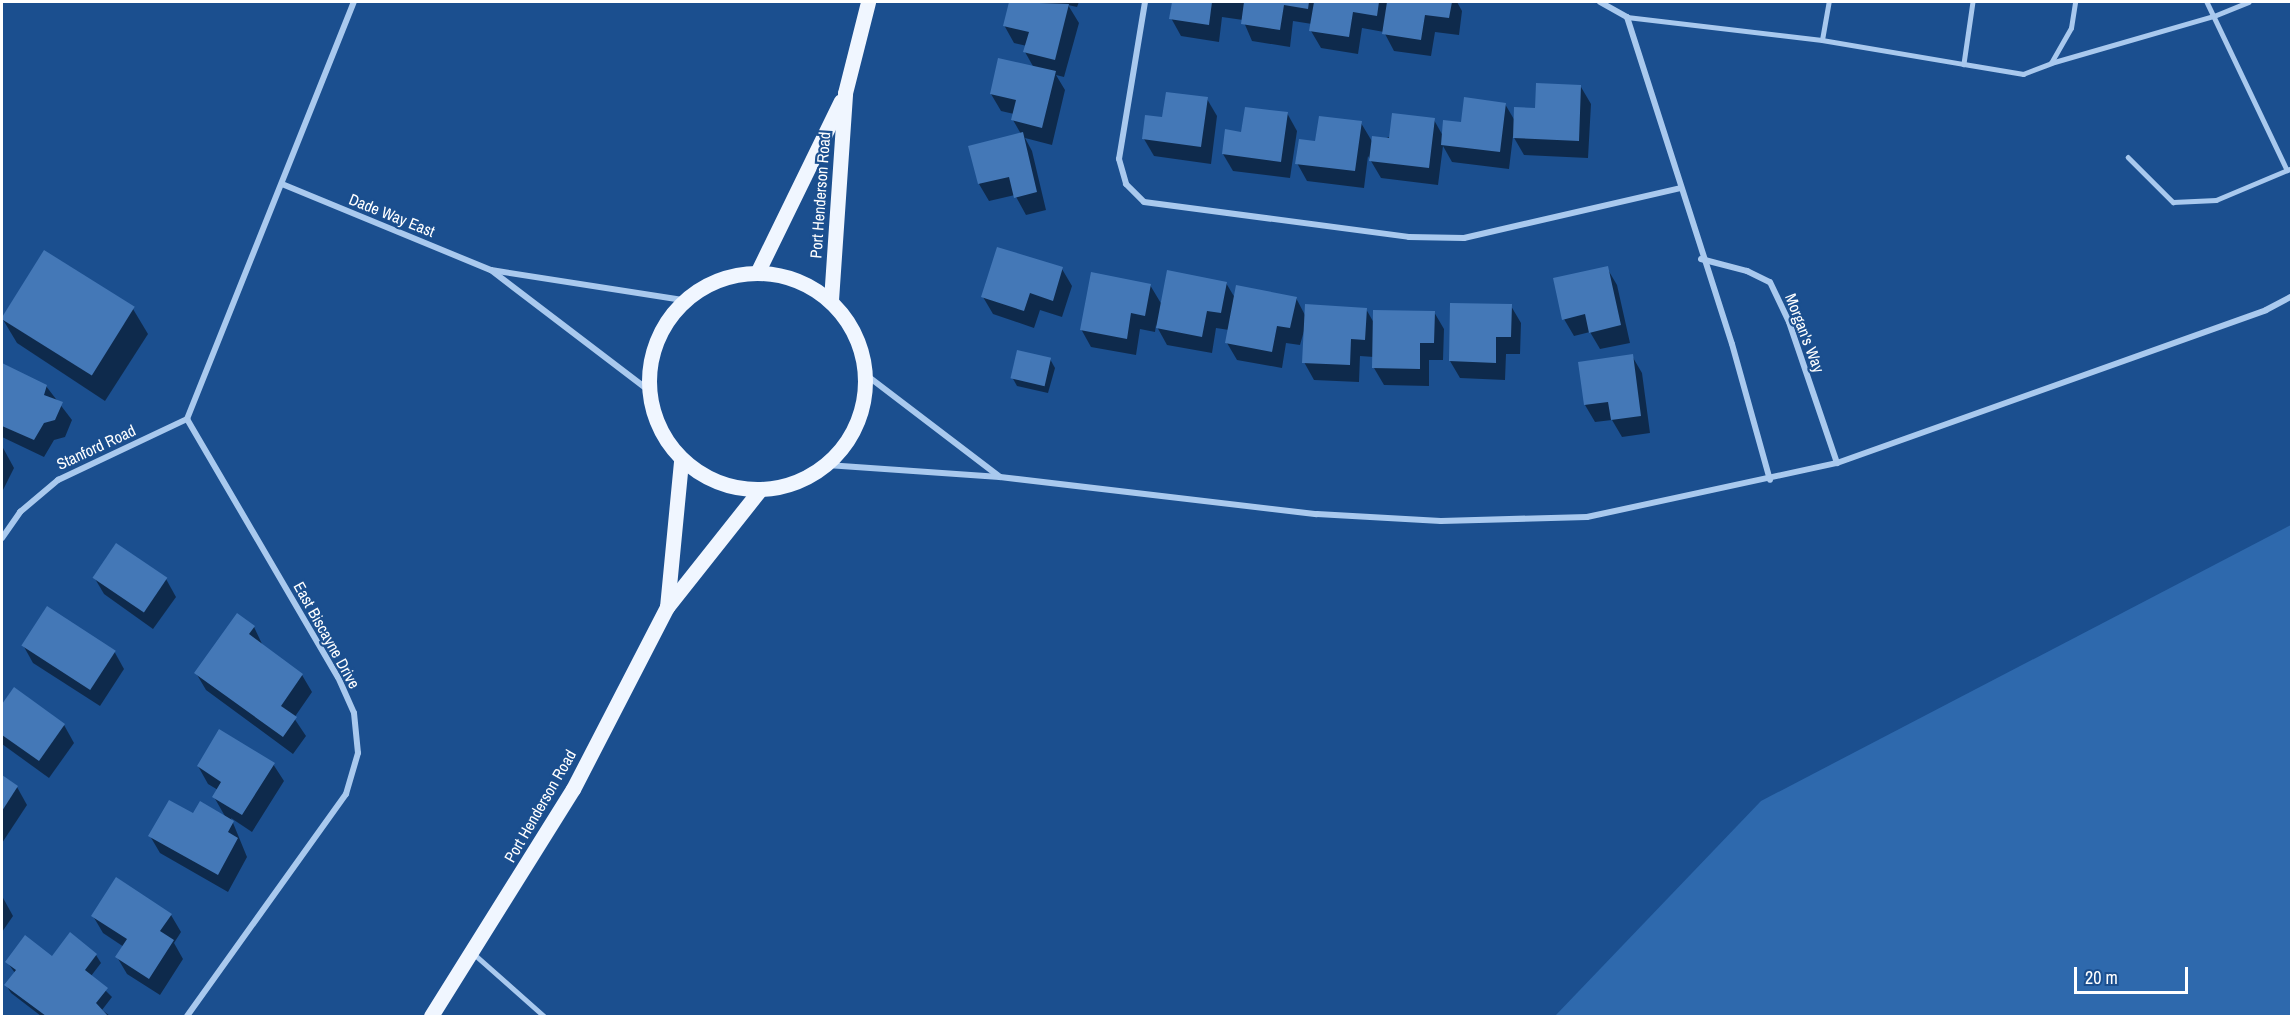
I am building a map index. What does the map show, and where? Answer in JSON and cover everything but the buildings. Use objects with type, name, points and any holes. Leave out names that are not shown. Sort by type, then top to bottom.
[{"type":"main road","name":"Port Henderson Road","points":[[831,300],[845,93],[868,2]]},
{"type":"main road","name":"Port Henderson Road","points":[[758,272],[845,93]]},
{"type":"main road","points":[[758,272],[797,279],[831,300],[856,334],[866,375],[857,424],[827,465],[795,485],[758,492],[715,483],[681,462],[657,429],[647,389],[655,340],[683,300],[718,279],[758,272]]},
{"type":"main road","name":"Port Henderson Road","points":[[667,607],[681,462]]},
{"type":"main road","name":"Port Henderson Road","points":[[431,1017],[573,789],[667,607],[758,492]]},
{"type":"street","points":[[187,419],[354,2]]},
{"type":"street","points":[[1145,2],[1119,159],[1126,184],[1144,202],[1409,237],[1464,238],[1680,188]]},
{"type":"street","points":[[1600,2],[1627,17],[1701,259],[1732,344],[1770,480]]},
{"type":"street","name":"Dade Way East","points":[[282,184],[491,270],[683,300]]},
{"type":"street","name":"Morgan's Way","points":[[1701,259],[1747,271],[1770,282],[1790,322],[1837,463]]},
{"type":"street","name":"Dade Way East","points":[[491,270],[647,389]]},
{"type":"street","points":[[827,465],[1000,477],[1317,514],[1441,521],[1587,517],[1770,480],[1837,463],[2266,310],[2292,296]]},
{"type":"street","points":[[866,375],[1000,477]]},
{"type":"street","name":"Stanford Road","points":[[2,538],[20,512],[58,480],[187,419]]},
{"type":"street","name":"East Biscayne Drive","points":[[187,419],[338,677],[354,713],[358,753],[346,794],[187,1017]]},
{"type":"lane","points":[[1822,40],[1829,2]]},
{"type":"lane","points":[[1964,64],[1973,2]]},
{"type":"lane","points":[[2051,63],[2071,28],[2075,2]]},
{"type":"lane","points":[[2128,157],[2174,202],[2216,200],[2289,169],[2207,2]]},
{"type":"lane","points":[[1627,17],[1822,40],[2023,74],[2051,63],[2214,16],[2248,2]]},
{"type":"lane","points":[[472,952],[544,1017]]},
{"type":"shaded area","points":[[2291,525],[2291,1016],[1555,1016],[1761,801]]}]
